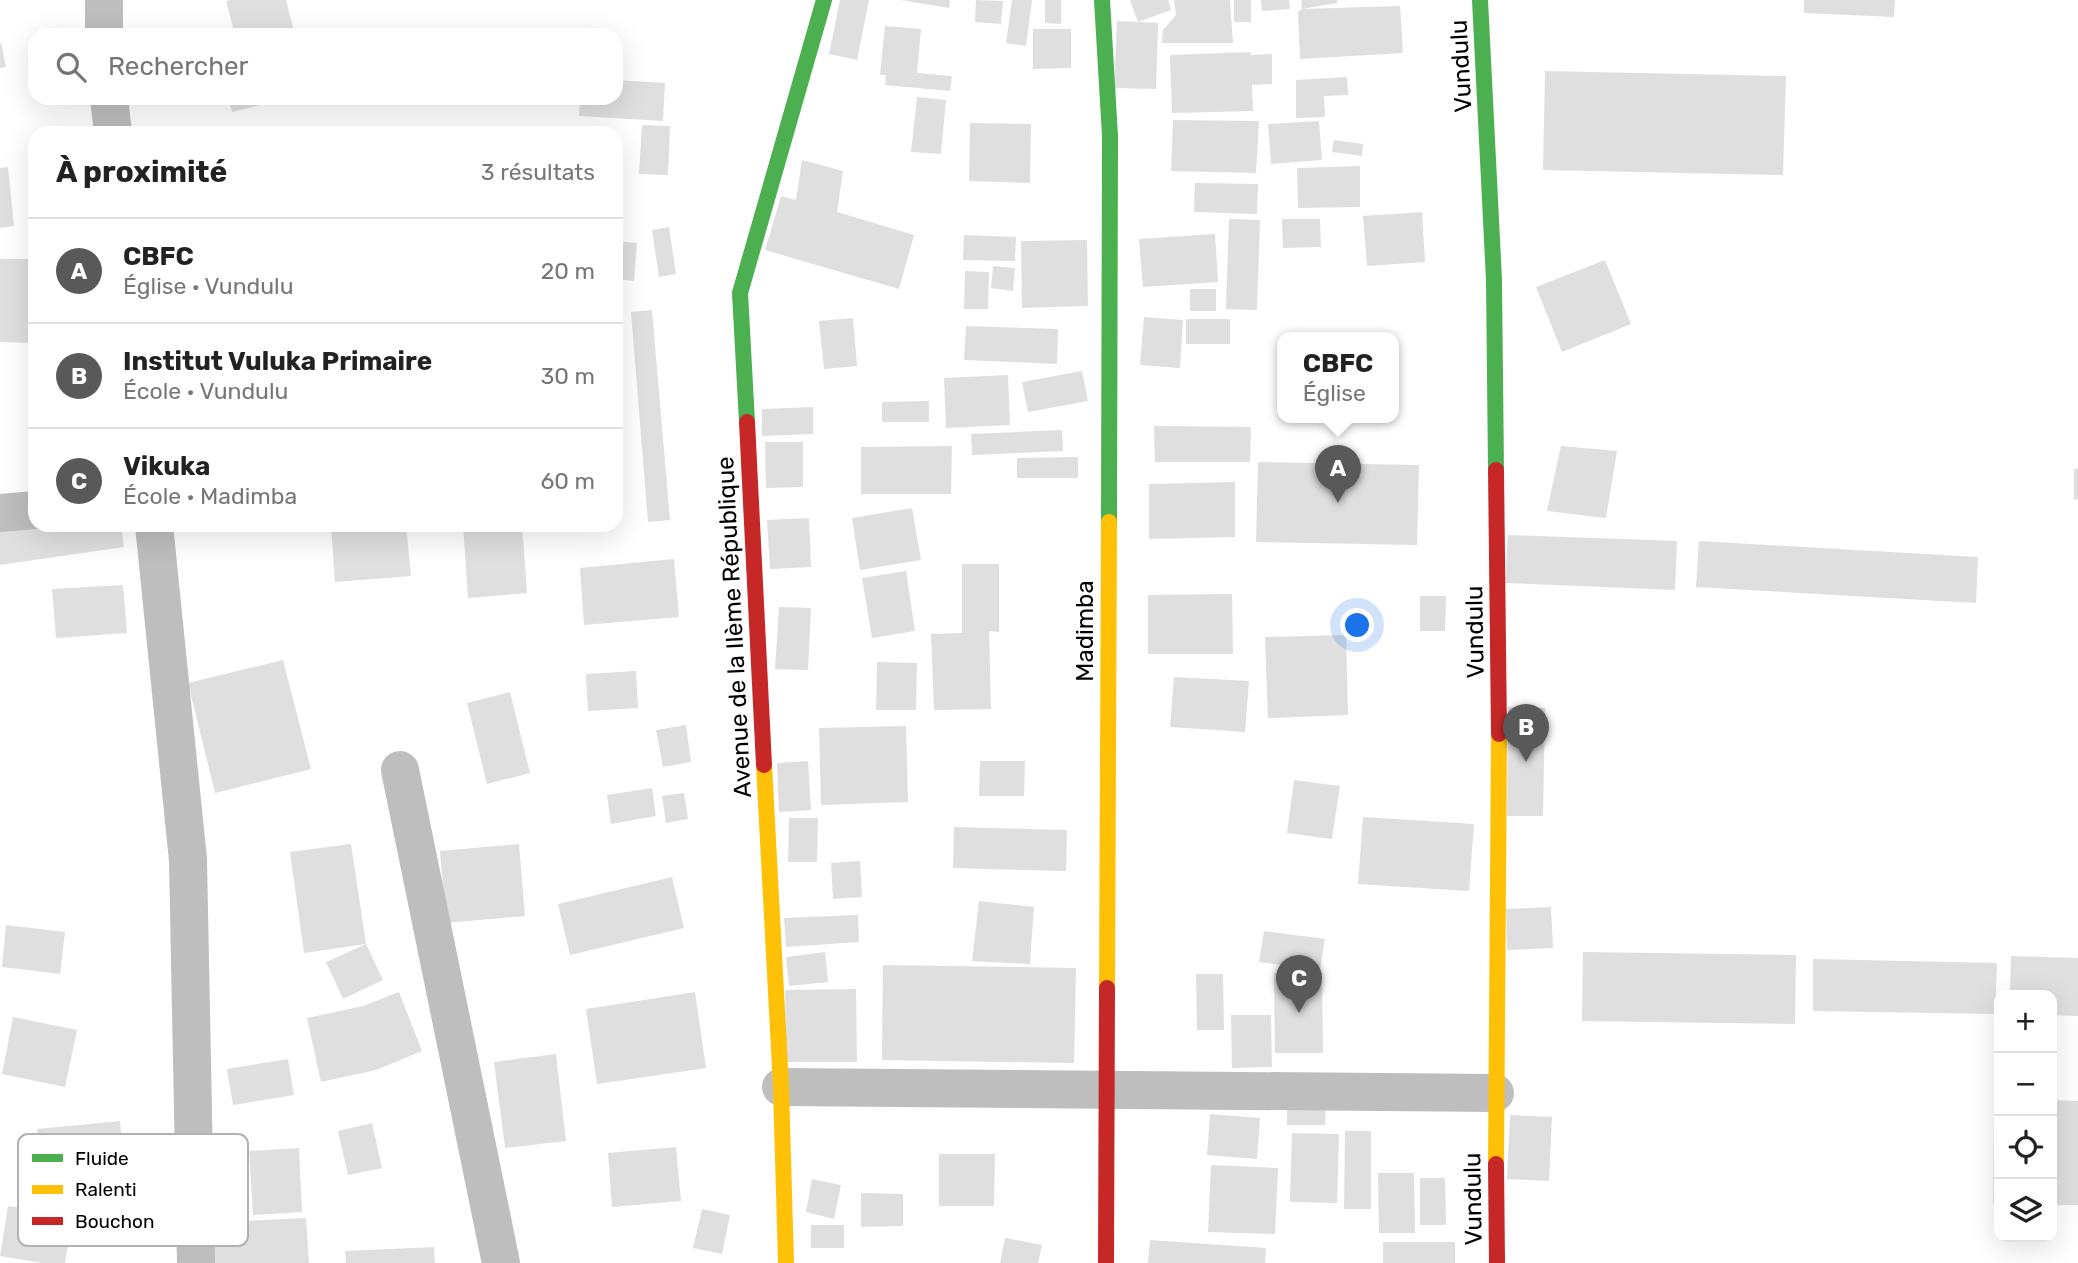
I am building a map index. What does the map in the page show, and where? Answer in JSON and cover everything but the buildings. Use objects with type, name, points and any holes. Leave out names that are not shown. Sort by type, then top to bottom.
[{"type":"street","points":[[104,0],[104,28]]},
{"type":"street","name":"Avenue de la IIème République","points":[[786,1263],[781,1087],[740,293],[824,0]]},
{"type":"street","name":"Madimba","points":[[1102,0],[1110,136],[1106,1263]]},
{"type":"street","name":"Vundulu","points":[[1480,0],[1494,280],[1499,784],[1495,1093],[1497,1263]]},
{"type":"street","points":[[110,105],[112,126]]},
{"type":"street","points":[[0,513],[28,511]]},
{"type":"street","points":[[155,532],[188,860],[194,1134]]},
{"type":"street","points":[[400,770],[501,1263]]},
{"type":"street","points":[[781,1087],[1495,1093]]},
{"type":"traffic: fast","points":[[747,422],[740,293],[824,0]]},
{"type":"traffic: fast","points":[[1102,0],[1110,136],[1109,522]]},
{"type":"traffic: fast","points":[[1480,0],[1494,280],[1496,470]]},
{"type":"traffic: slow","points":[[1107,988],[1109,522]]},
{"type":"traffic: slow","points":[[1496,1164],[1499,734]]},
{"type":"traffic: slow","points":[[764,765],[781,1087],[786,1263]]},
{"type":"traffic: jam","points":[[747,422],[764,765]]},
{"type":"traffic: jam","points":[[1496,470],[1499,734]]},
{"type":"traffic: jam","points":[[1106,1263],[1107,988]]},
{"type":"traffic: jam","points":[[1496,1164],[1497,1263]]},
{"type":"place","name":"CBFC","points":[[1338,503]]},
{"type":"place","name":"Institut Vuluka Primaire","points":[[1526,762]]},
{"type":"place","name":"Vikuka","points":[[1299,1013]]}]
